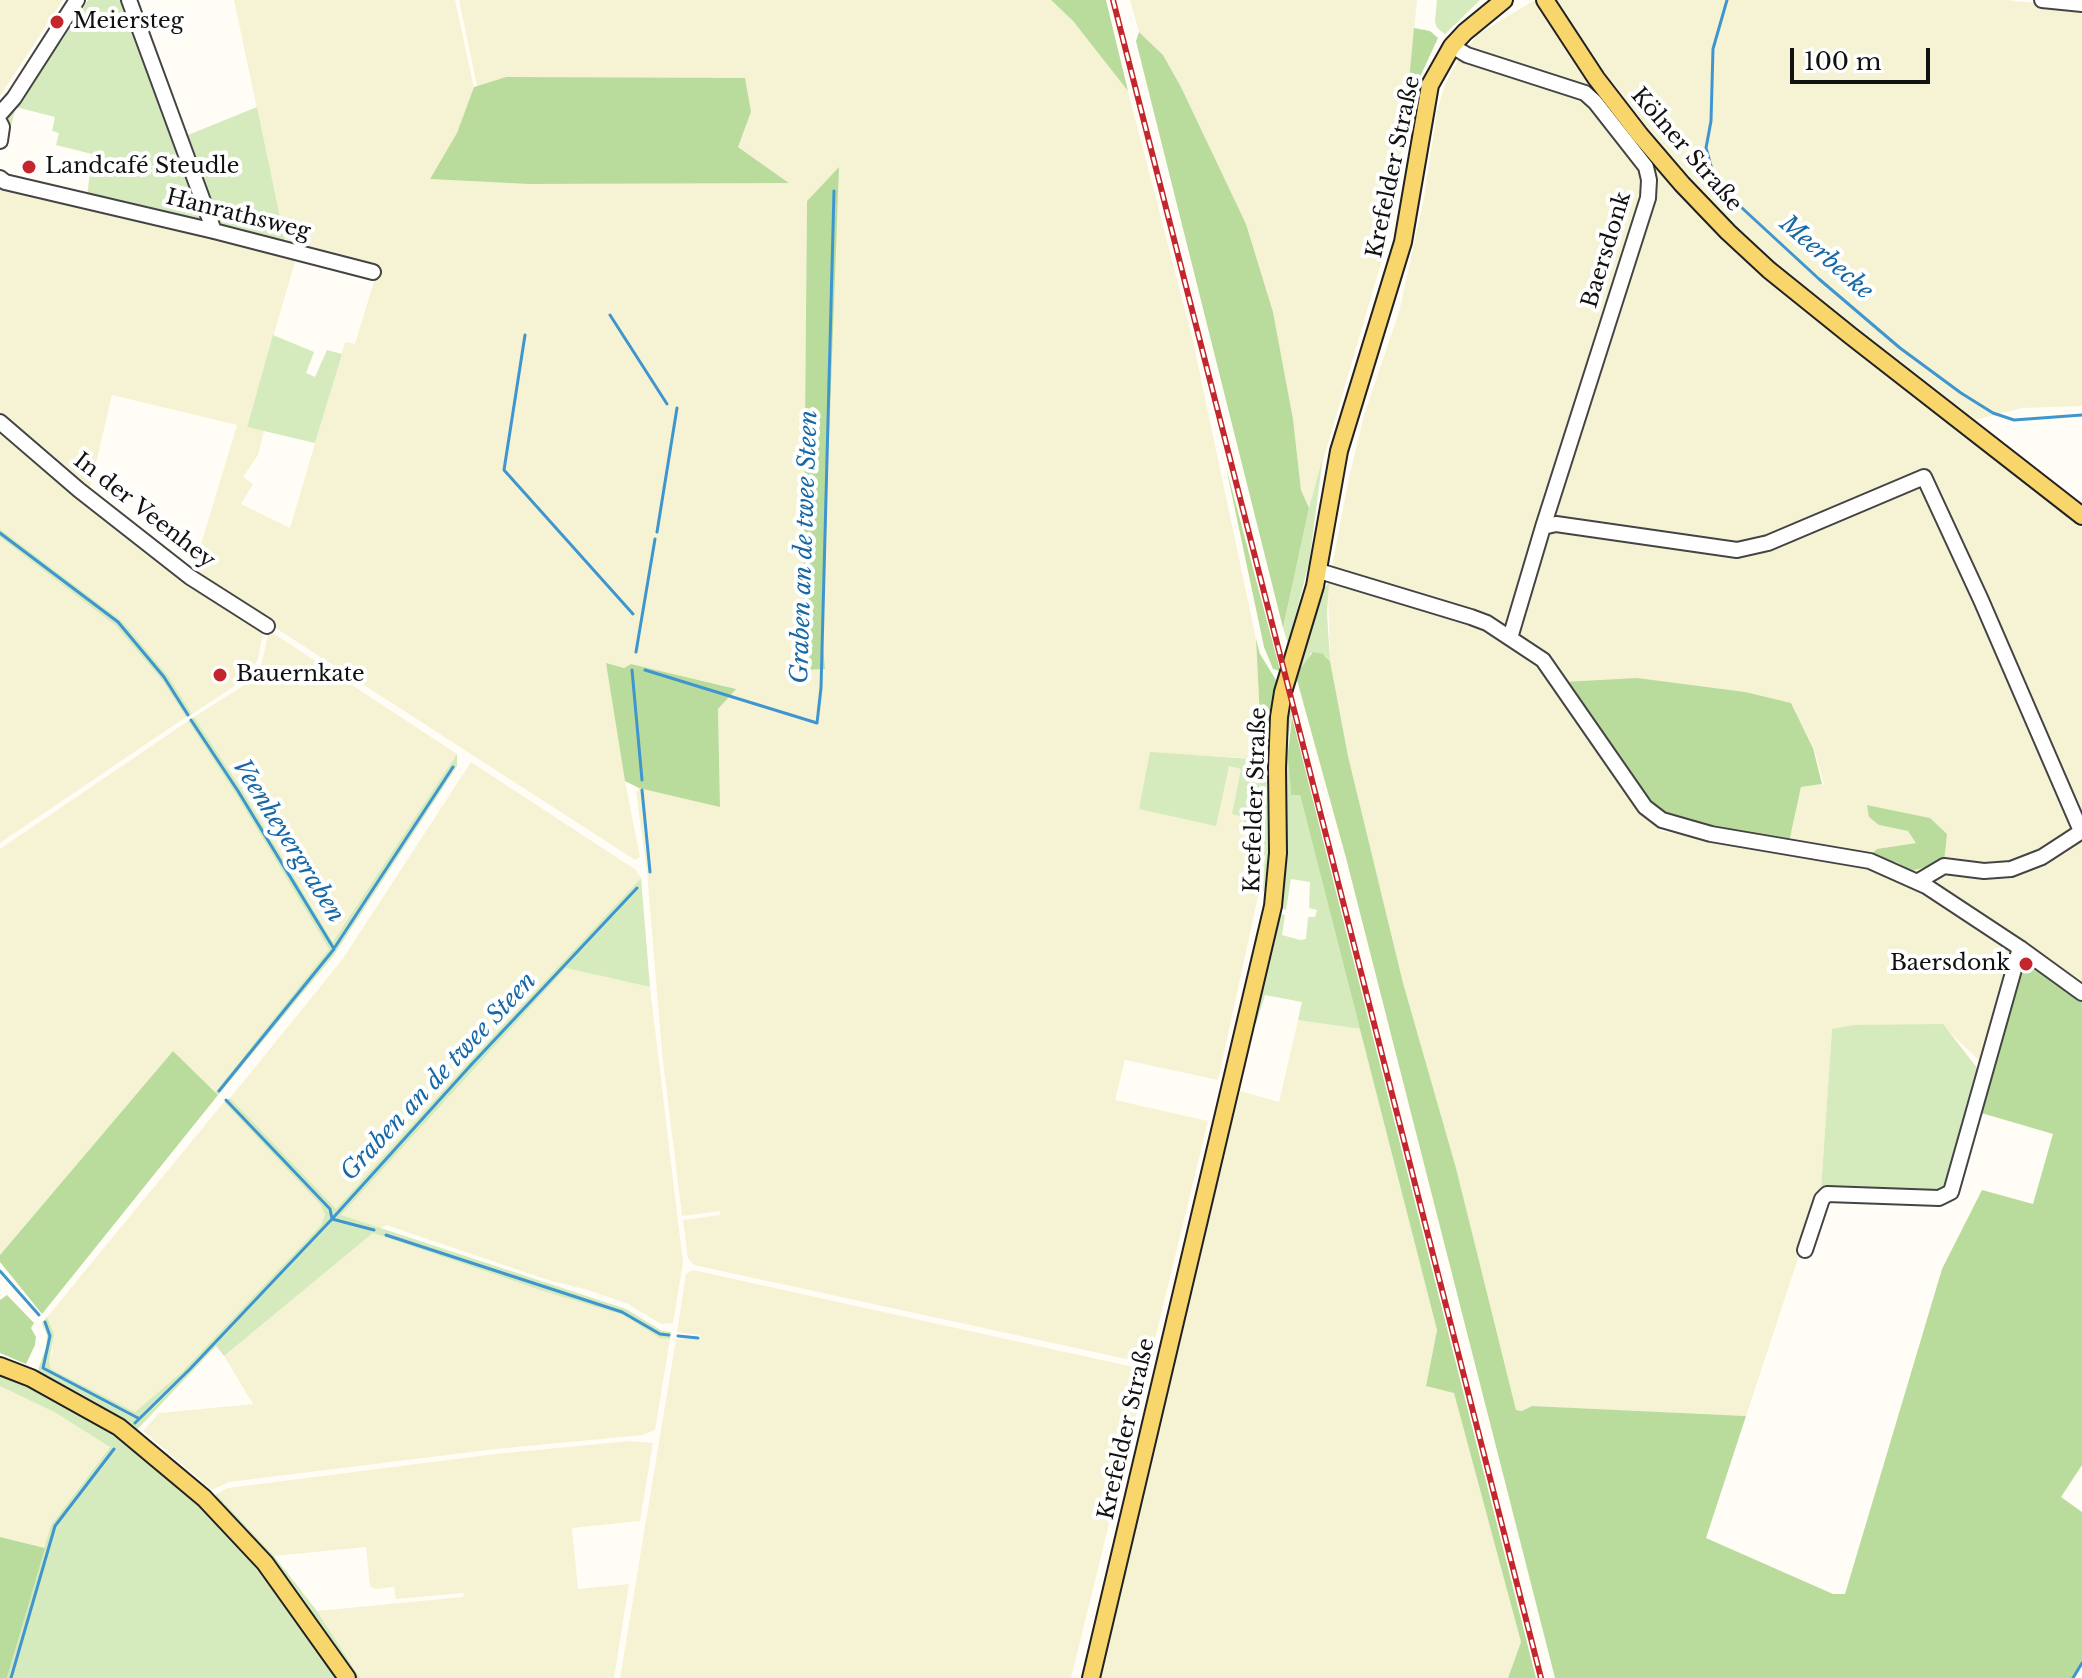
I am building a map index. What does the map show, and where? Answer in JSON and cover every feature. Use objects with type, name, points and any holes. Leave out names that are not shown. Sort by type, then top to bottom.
[{"type":"main road","name":"Kölner Straße","points":[[1545,0],[1596,78],[1640,135],[1728,232],[1839,327],[2082,516]]},
{"type":"main road","name":"Krefelder Straße","points":[[1091,1678],[1273,906],[1278,853],[1279,717],[1283,692],[1319,571],[1339,451],[1403,242],[1426,101],[1435,73],[1452,46],[1501,1]]},
{"type":"main road","points":[[0,1366],[31,1378],[119,1427],[204,1498],[265,1563],[347,1678]]},
{"type":"street","points":[[0,114],[14,98],[77,0]]},
{"type":"street","points":[[129,0],[214,231]]},
{"type":"street","points":[[2042,0],[2082,4]]},
{"type":"street","name":"Baersdonk","points":[[1452,46],[1467,55],[1585,93],[1646,167],[1649,180],[1648,198],[1510,638]]},
{"type":"street","points":[[0,123],[0,141]]},
{"type":"street","name":"Hanrathsweg","points":[[0,178],[5,182],[373,272]]},
{"type":"street","name":"In der Veenhey","points":[[0,422],[79,490],[190,577],[267,626]]},
{"type":"street","points":[[1543,527],[1556,524],[1737,550],[1768,543],[1924,477],[2082,831],[2042,857],[2011,869],[1984,871],[1944,866],[1917,882]]},
{"type":"street","points":[[1319,571],[1471,617],[1543,660],[1645,807],[1662,820],[1711,834],[1870,861],[1917,882],[2020,948],[2082,993]]},
{"type":"street","points":[[1805,1250],[1827,1194],[1939,1198],[1951,1192],[2020,948]]},
{"type":"shaded area","points":[[0,0],[63,0],[0,96]]},
{"type":"shaded area","points":[[234,0],[455,0],[474,88],[457,134],[430,179],[528,184],[788,182],[738,147],[751,112],[506,77],[477,86],[459,0],[1051,0],[1073,21],[1128,91],[1193,341],[1256,639],[1262,759],[1150,753],[1226,778],[1229,766],[1242,769],[1244,817],[1267,855],[1218,1080],[1125,1060],[1115,1100],[1208,1121],[1149,1364],[694,1265],[688,1258],[683,1220],[720,1215],[720,1211],[682,1216],[636,792],[639,788],[720,805],[718,709],[735,689],[631,664],[625,668],[607,664],[640,857],[635,860],[192,574],[237,425],[112,395],[89,493],[0,418],[0,183],[297,255],[247,426],[264,431],[258,455],[243,477],[253,484],[241,504],[290,528],[345,342],[355,344],[378,268],[286,246]],"holes":[[[838,168],[826,524],[825,668],[806,670],[803,641],[807,201]]]},
{"type":"shaded area","points":[[1130,0],[1417,0],[1405,129],[1384,253],[1309,508],[1301,490],[1293,419],[1273,312],[1246,224],[1181,87],[1163,55],[1139,32]]},
{"type":"shaded area","points":[[1535,0],[2006,0],[2082,8],[2082,406],[2022,408],[1956,425],[2082,529],[2082,989],[1887,865],[1896,862],[1911,871],[1944,861],[1930,818],[1868,805],[1879,825],[1908,831],[1917,843],[1888,847],[1868,857],[1788,847],[1801,787],[1824,784],[1813,746],[1791,703],[1598,738],[1660,831],[1867,864],[1911,882],[2019,951],[1989,1070],[1942,1025],[1832,1030],[1821,1189],[1746,1416],[1532,1406],[1522,1411],[1516,1410],[1456,1168],[1403,983],[1348,756],[1330,661],[1328,588],[1348,482],[1364,415],[1399,312],[1424,198],[1437,111],[1446,82],[1478,34]]},
{"type":"shaded area","points":[[0,426],[260,625],[263,633],[258,659],[247,678],[192,714],[168,676],[122,621],[0,529]]},
{"type":"shaded area","points":[[0,537],[116,626],[162,680],[186,717],[0,843]]},
{"type":"shaded area","points":[[273,633],[457,754],[334,943],[194,717],[249,682],[261,666],[268,635]]},
{"type":"shaded area","points":[[188,721],[236,794],[329,949],[215,1092],[173,1051],[0,1255],[0,849]]},
{"type":"shaded area","points":[[471,762],[636,870],[641,878],[336,1210],[230,1098],[342,960]]},
{"type":"shaded area","points":[[566,968],[650,987],[683,1263],[673,1323],[661,1324],[628,1304],[588,1290],[548,1280],[386,1225],[380,1229],[341,1215]]},
{"type":"shaded area","points":[[1298,1020],[1360,1029],[1437,1330],[1426,1385],[1454,1392],[1521,1642],[1508,1678],[1100,1678],[1146,1462],[1240,1091],[1279,1102]]},
{"type":"shaded area","points":[[224,1102],[322,1205],[325,1215],[321,1225],[182,1372],[135,1412],[51,1369],[49,1362],[53,1349],[47,1317]]},
{"type":"shaded area","points":[[373,1233],[623,1315],[660,1337],[670,1339],[655,1430],[643,1435],[496,1449],[229,1482],[212,1490],[143,1431],[159,1413],[253,1404],[224,1356]]},
{"type":"shaded area","points":[[693,1270],[1147,1370],[1071,1678],[620,1678],[676,1339],[700,1339],[700,1335],[677,1332],[686,1274]]},
{"type":"shaded area","points":[[0,1386],[56,1413],[110,1446],[51,1525],[45,1548],[0,1537]]},
{"type":"shaded area","points":[[630,1441],[653,1443],[640,1521],[572,1528],[578,1589],[629,1584],[614,1678],[360,1678],[317,1611],[463,1597],[464,1593],[396,1599],[394,1587],[370,1587],[366,1547],[274,1556],[216,1494],[228,1488],[495,1454]]},
{"type":"green space","points":[[88,0],[126,0],[207,221],[204,225],[87,197],[92,154],[56,145],[59,133],[52,131],[55,117],[16,107],[8,137],[5,136],[5,114],[56,40],[61,42]]},
{"type":"green space","points":[[1051,0],[1106,0],[1128,91],[1073,21]]},
{"type":"green space","points":[[1437,0],[1480,0],[1445,34],[1435,22]]},
{"type":"green space","points":[[1414,28],[1430,31],[1438,38],[1413,92],[1408,91]]},
{"type":"green space","points":[[1139,32],[1163,55],[1181,87],[1246,224],[1273,312],[1293,419],[1301,490],[1309,508],[1283,628],[1136,41]]},
{"type":"green space","points":[[506,77],[745,78],[751,112],[738,147],[789,183],[528,184],[430,179],[457,133],[474,87]]},
{"type":"green space","points":[[257,107],[286,246],[221,229],[183,137]]},
{"type":"green space","points":[[839,167],[827,493],[825,669],[805,670],[807,201]]},
{"type":"green space","points":[[273,335],[314,352],[306,373],[315,377],[327,350],[342,354],[315,443],[247,427]]},
{"type":"green space","points":[[1323,457],[1309,563],[1288,644],[1283,628]]},
{"type":"green space","points":[[1226,467],[1279,671],[1273,669],[1264,647]]},
{"type":"green space","points":[[0,529],[122,621],[168,676],[192,714],[186,717],[162,680],[116,626],[0,537]]},
{"type":"green space","points":[[1329,583],[1330,661],[1326,656],[1311,653],[1297,680],[1295,673],[1320,592]]},
{"type":"green space","points":[[1256,639],[1260,654],[1276,680],[1266,760],[1262,759]]},
{"type":"green space","points":[[1313,652],[1323,654],[1330,661],[1348,756],[1403,983],[1456,1168],[1516,1410],[1522,1411],[1532,1406],[1746,1416],[1706,1538],[1833,1594],[1845,1594],[1942,1269],[1982,1190],[2033,1204],[2053,1134],[1978,1112],[2019,951],[2082,999],[2082,1465],[2061,1497],[2082,1512],[2082,1663],[2073,1678],[1555,1678],[1346,858],[1297,680],[1301,668]]},
{"type":"green space","points":[[606,663],[624,668],[631,664],[736,689],[718,709],[720,807],[639,788],[625,781]]},
{"type":"green space","points":[[1637,678],[1745,692],[1791,703],[1813,748],[1822,784],[1801,787],[1788,847],[1662,819],[1563,682]]},
{"type":"green space","points":[[1288,701],[1292,717],[1288,737],[1291,795],[1300,795],[1360,1029],[1298,1020],[1302,1002],[1265,995],[1256,1024],[1253,1021],[1278,914],[1285,915],[1282,935],[1300,940],[1306,939],[1308,917],[1315,917],[1317,910],[1309,908],[1310,882],[1291,879],[1286,910],[1279,907],[1283,755]]},
{"type":"green space","points":[[194,717],[242,790],[333,942],[457,754],[457,766],[334,955],[218,1095],[215,1092],[329,949],[236,794],[188,721]]},
{"type":"green space","points":[[1292,717],[1536,1678],[1508,1678],[1521,1642],[1454,1393],[1426,1386],[1437,1330],[1300,795],[1291,795],[1288,754]]},
{"type":"green space","points":[[1150,752],[1266,760],[1268,856],[1264,891],[1260,891],[1266,855],[1246,850],[1244,817],[1232,814],[1241,769],[1229,766],[1216,826],[1139,809]]},
{"type":"green space","points":[[1867,805],[1930,818],[1947,834],[1944,862],[1911,871],[1896,862],[1887,865],[1868,857],[1877,849],[1916,843],[1908,831],[1879,825],[1869,817]]},
{"type":"green space","points":[[641,878],[650,987],[566,968],[341,1215],[626,1309],[662,1331],[671,1332],[670,1339],[660,1338],[623,1315],[373,1233],[224,1356],[216,1346],[134,1433],[39,1378],[38,1370],[47,1335],[42,1323],[47,1317],[54,1334],[49,1362],[51,1369],[135,1412],[182,1372],[321,1225],[325,1215],[321,1205],[224,1102],[230,1098],[336,1209]]},
{"type":"green space","points":[[1943,1024],[1981,1073],[1948,1188],[1940,1194],[1821,1189],[1832,1029],[1854,1025]]},
{"type":"green space","points":[[173,1051],[218,1095],[42,1314],[0,1262],[0,1255]]},
{"type":"green space","points":[[7,1295],[34,1323],[31,1328],[36,1337],[35,1345],[26,1364],[0,1353],[0,1300]]},
{"type":"green space","points":[[0,1371],[118,1434],[191,1493],[254,1560],[340,1678],[7,1678],[51,1525],[110,1447],[56,1413],[0,1386]]},
{"type":"green space","points":[[216,1494],[274,1556],[317,1611],[360,1678],[352,1678],[215,1502]]},
{"type":"green space","points":[[0,1537],[45,1548],[7,1678],[0,1678]]},
{"type":"waterway","name":"Meerbecke","points":[[1727,0],[1713,49],[1711,121],[1706,148],[1716,184],[1819,279],[1900,348],[1961,393],[1993,413],[2014,420],[2082,415]]},
{"type":"waterway","name":"Graben an de twee Steen","points":[[645,670],[817,723],[821,688],[834,191]]},
{"type":"waterway","points":[[610,315],[667,404]]},
{"type":"waterway","points":[[525,335],[504,470],[633,614]]},
{"type":"waterway","points":[[657,532],[677,408]]},
{"type":"waterway","name":"Veenheyergraben","points":[[0,533],[118,622],[164,677],[188,715]]},
{"type":"waterway","points":[[636,652],[655,539]]},
{"type":"waterway","name":"Graben an de twee Steen","points":[[632,670],[642,780]]},
{"type":"waterway","name":"Veenheyergraben","points":[[191,720],[334,949],[219,1091]]},
{"type":"waterway","points":[[335,947],[453,767]]},
{"type":"waterway","name":"Graben an de twee Steen","points":[[642,790],[650,872]]},
{"type":"waterway","name":"Graben an de twee Steen","points":[[332,1219],[637,888]]},
{"type":"waterway","name":"Veenheyergraben","points":[[135,1423],[332,1219],[330,1209],[226,1100]]},
{"type":"waterway","points":[[332,1219],[374,1230]]},
{"type":"waterway","points":[[386,1235],[622,1312],[660,1334],[669,1335]]},
{"type":"waterway","points":[[0,1271],[39,1315]]},
{"type":"waterway","points":[[45,1322],[50,1336],[43,1368],[138,1418]]},
{"type":"waterway","points":[[678,1336],[698,1338]]},
{"type":"waterway","name":"Veenheyergraben","points":[[11,1678],[55,1526],[114,1449]]},
{"type":"waterway","points":[[2073,1678],[2082,1663]]},
{"type":"railway","points":[[1113,0],[1541,1678]]},
{"type":"place","name":"Meiersteg","points":[[57,22]]},
{"type":"place","name":"Landcafé Steudle","points":[[29,167]]},
{"type":"place","name":"Bauernkate","points":[[220,675]]},
{"type":"place","name":"Baersdonk","points":[[2026,964]]}]
